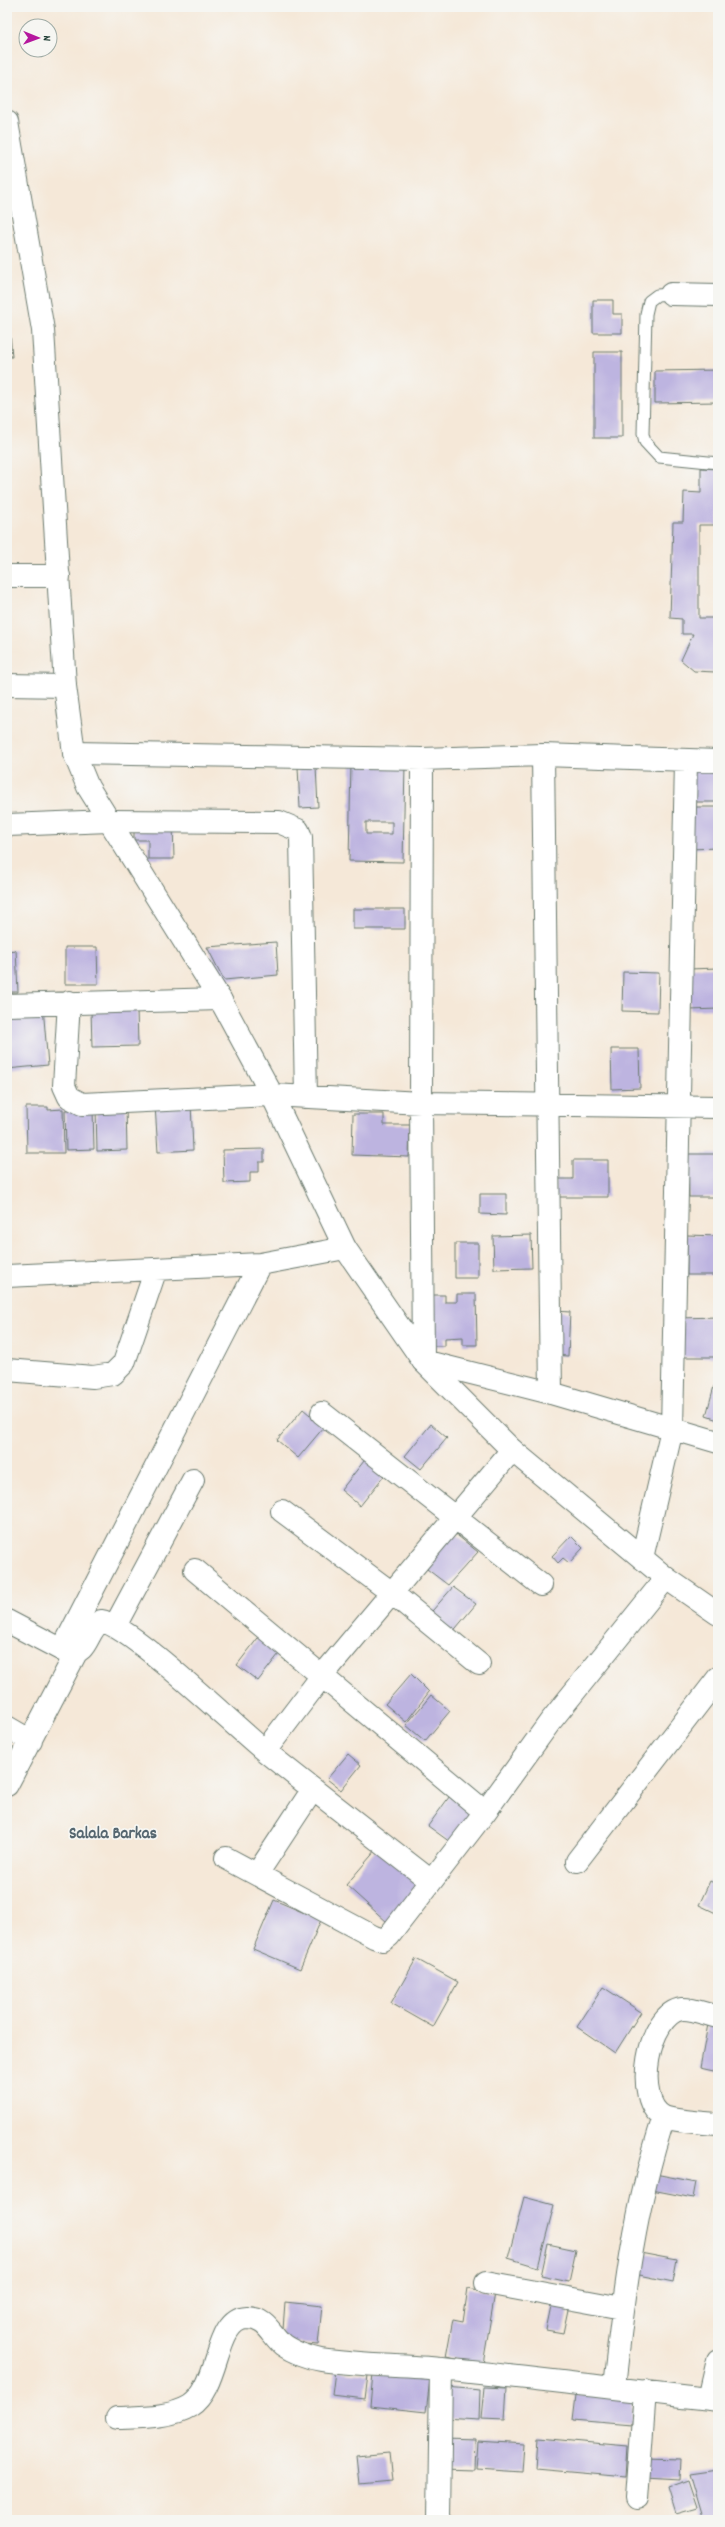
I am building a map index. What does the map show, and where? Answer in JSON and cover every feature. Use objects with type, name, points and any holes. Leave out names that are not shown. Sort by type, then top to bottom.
[{"type":"street","points":[[8,129],[43,330],[65,686],[74,753],[88,787],[220,1000],[272,1095],[345,1248],[423,1361],[512,1450],[666,1578],[718,1614]]},
{"type":"street","points":[[671,294],[718,296]]},
{"type":"street","points":[[7,576],[59,576]]},
{"type":"street","points":[[7,685],[65,686]]},
{"type":"street","points":[[74,753],[422,759],[543,755],[718,761]]},
{"type":"street","points":[[543,755],[549,1105],[551,1393]]},
{"type":"street","points":[[422,759],[421,1103],[423,1361]]},
{"type":"street","points":[[642,1558],[672,1429],[680,1107],[686,761]]},
{"type":"street","points":[[7,824],[109,821],[279,822],[298,830],[301,837],[306,1097]]},
{"type":"street","points":[[7,1005],[69,1002],[220,1000]]},
{"type":"street","points":[[69,1002],[64,1086],[69,1097],[82,1104],[272,1095],[421,1103],[718,1107]]},
{"type":"street","points":[[7,1276],[260,1264],[345,1248]]},
{"type":"street","points":[[7,1785],[31,1741],[69,1652],[260,1264]]},
{"type":"street","points":[[7,1370],[94,1378],[113,1374],[124,1363],[156,1269]]},
{"type":"street","points":[[423,1361],[551,1393],[718,1442]]},
{"type":"street","points":[[322,1413],[453,1518],[541,1585]]},
{"type":"street","points":[[265,1751],[322,1676],[453,1518],[512,1450]]},
{"type":"street","points":[[115,1626],[193,1480]]},
{"type":"street","points":[[282,1512],[392,1592],[480,1664]]},
{"type":"street","points":[[195,1570],[485,1812]]},
{"type":"street","points":[[226,1858],[383,1940],[389,1936],[485,1812],[550,1722],[666,1578]]},
{"type":"street","points":[[7,1621],[69,1652],[82,1650],[95,1625],[101,1621],[109,1622],[148,1650],[265,1751],[431,1881]]},
{"type":"street","points":[[577,1861],[718,1678]]},
{"type":"street","points":[[7,1727],[31,1741]]},
{"type":"street","points":[[257,1874],[314,1789]]},
{"type":"street","points":[[718,2017],[682,2009],[666,2016],[656,2030],[647,2087],[648,2098],[655,2109],[664,2117],[718,2124]]},
{"type":"street","points":[[614,2387],[626,2275],[647,2167],[664,2117]]},
{"type":"street","points":[[486,2283],[622,2308]]},
{"type":"street","points":[[117,2418],[172,2412],[189,2407],[207,2388],[214,2372],[219,2351],[230,2324],[236,2320],[248,2318],[268,2326],[282,2344],[291,2350],[320,2359],[441,2369],[714,2399],[718,2360]]},
{"type":"street","points":[[439,2520],[441,2369]]},
{"type":"street","points":[[637,2498],[645,2391]]},
{"type":"lane","points":[[671,294],[656,295],[649,300],[646,314],[643,434],[645,442],[659,456],[718,463]]},
{"type":"building","points":[[593,300],[613,300],[613,314],[622,314],[622,333],[593,333]]},
{"type":"building","points":[[7,332],[10,332],[12,357],[7,357]]},
{"type":"building","points":[[594,352],[622,352],[622,438],[594,438]]},
{"type":"building","points":[[718,370],[718,402],[655,403],[655,371]]},
{"type":"building","points":[[701,468],[718,469],[718,525],[699,525],[699,618],[718,618],[718,634],[716,634],[718,670],[715,672],[694,671],[681,660],[693,634],[682,634],[682,619],[670,618],[673,522],[683,522],[684,492],[701,493]]},
{"type":"building","points":[[351,763],[405,764],[403,862],[349,861]],"holes":[[[366,822],[392,822],[392,834],[366,834]]]},
{"type":"building","points":[[316,766],[318,807],[300,808],[298,767]]},
{"type":"building","points":[[688,766],[718,766],[718,802],[688,802]]},
{"type":"building","points":[[689,807],[718,807],[718,848],[690,849]]},
{"type":"building","points":[[134,823],[173,823],[174,859],[148,859],[148,840],[134,840]]},
{"type":"building","points":[[353,909],[405,909],[405,929],[353,929]]},
{"type":"building","points":[[276,942],[278,975],[224,980],[207,947]]},
{"type":"building","points":[[65,947],[97,947],[98,984],[65,984]]},
{"type":"building","points":[[16,950],[18,992],[7,992],[7,951]]},
{"type":"building","points":[[718,968],[718,1009],[690,1010],[689,969]]},
{"type":"building","points":[[623,972],[659,973],[658,1012],[622,1011]]},
{"type":"building","points":[[43,1007],[48,1065],[7,1069],[7,1010]]},
{"type":"building","points":[[137,1008],[138,1046],[92,1047],[91,1009]]},
{"type":"building","points":[[611,1049],[639,1049],[640,1088],[612,1089]]},
{"type":"building","points":[[191,1103],[193,1150],[158,1152],[155,1105]]},
{"type":"building","points":[[26,1107],[48,1107],[48,1110],[63,1109],[64,1153],[27,1153]]},
{"type":"building","points":[[126,1107],[127,1150],[97,1151],[96,1108]]},
{"type":"building","points":[[93,1109],[94,1149],[66,1150],[65,1110]]},
{"type":"building","points":[[353,1114],[384,1114],[384,1125],[410,1125],[409,1157],[352,1155]]},
{"type":"building","points":[[264,1149],[264,1162],[259,1162],[259,1172],[250,1172],[250,1182],[224,1183],[223,1150]]},
{"type":"building","points":[[688,1154],[718,1154],[718,1197],[689,1197]]},
{"type":"building","points":[[573,1160],[608,1160],[608,1197],[555,1197],[555,1179],[573,1179]]},
{"type":"building","points":[[480,1194],[506,1194],[506,1215],[480,1214]]},
{"type":"building","points":[[531,1235],[532,1268],[494,1269],[493,1236]]},
{"type":"building","points":[[687,1235],[718,1236],[718,1275],[687,1275]]},
{"type":"building","points":[[455,1243],[478,1243],[478,1278],[455,1278]]},
{"type":"building","points":[[457,1294],[476,1294],[477,1345],[463,1345],[463,1337],[445,1338],[445,1346],[429,1346],[428,1295],[445,1295],[445,1302],[457,1302]]},
{"type":"building","points":[[555,1311],[570,1312],[568,1356],[552,1355]]},
{"type":"building","points":[[718,1317],[718,1357],[681,1357],[680,1318]]},
{"type":"building","points":[[714,1386],[718,1387],[718,1420],[706,1416]]},
{"type":"building","points":[[303,1409],[324,1427],[298,1458],[277,1440]]},
{"type":"building","points":[[431,1424],[447,1438],[421,1469],[405,1456]]},
{"type":"building","points":[[368,1456],[388,1471],[360,1506],[341,1490]]},
{"type":"building","points":[[453,1532],[478,1552],[448,1585],[423,1566]]},
{"type":"building","points":[[571,1536],[583,1548],[569,1563],[563,1558],[558,1563],[552,1556]]},
{"type":"building","points":[[453,1587],[476,1604],[451,1634],[426,1618]]},
{"type":"building","points":[[261,1634],[282,1650],[258,1681],[237,1665]]},
{"type":"building","points":[[411,1674],[429,1692],[406,1722],[385,1704]]},
{"type":"building","points":[[431,1695],[450,1711],[425,1741],[406,1725]]},
{"type":"building","points":[[348,1754],[361,1765],[341,1790],[327,1779]]},
{"type":"building","points":[[452,1793],[474,1809],[450,1842],[428,1826]]},
{"type":"building","points":[[377,1849],[419,1885],[387,1922],[346,1885]]},
{"type":"building","points":[[710,1881],[718,1885],[718,1914],[699,1905]]},
{"type":"building","points":[[274,1900],[321,1920],[300,1969],[253,1949]]},
{"type":"building","points":[[416,1959],[458,1982],[433,2027],[391,2003]]},
{"type":"building","points":[[603,1987],[641,2012],[615,2053],[577,2027]]},
{"type":"building","points":[[708,2024],[718,2026],[718,2072],[700,2068]]},
{"type":"building","points":[[650,2173],[696,2182],[693,2198],[647,2189]]},
{"type":"building","points":[[524,2197],[554,2205],[538,2267],[508,2258]]},
{"type":"building","points":[[548,2244],[576,2250],[569,2282],[541,2276]]},
{"type":"building","points":[[635,2252],[677,2260],[673,2282],[630,2273]]},
{"type":"building","points":[[468,2288],[495,2293],[483,2364],[446,2357],[453,2319],[463,2321]]},
{"type":"building","points":[[552,2301],[569,2305],[563,2333],[546,2330]]},
{"type":"building","points":[[285,2302],[322,2306],[318,2345],[282,2342]]},
{"type":"building","points":[[335,2371],[368,2375],[365,2399],[332,2395]]},
{"type":"building","points":[[373,2373],[430,2379],[426,2412],[370,2406]]},
{"type":"building","points":[[446,2387],[480,2390],[479,2420],[444,2418]]},
{"type":"building","points":[[484,2387],[507,2388],[505,2419],[481,2418]]},
{"type":"building","points":[[576,2395],[633,2400],[631,2425],[573,2420]]},
{"type":"building","points":[[444,2438],[475,2439],[474,2470],[442,2469]]},
{"type":"building","points":[[538,2438],[628,2446],[626,2477],[536,2469]]},
{"type":"building","points":[[478,2441],[524,2444],[522,2472],[476,2469]]},
{"type":"building","points":[[389,2453],[392,2481],[359,2484],[356,2456]]},
{"type":"building","points":[[645,2458],[681,2459],[680,2480],[645,2478]]},
{"type":"building","points":[[718,2469],[718,2520],[704,2520],[690,2473]]},
{"type":"building","points":[[688,2480],[697,2507],[676,2513],[668,2487]]},
{"type":"district","name":"Salala Barkas","points":[[113,1835]]}]
